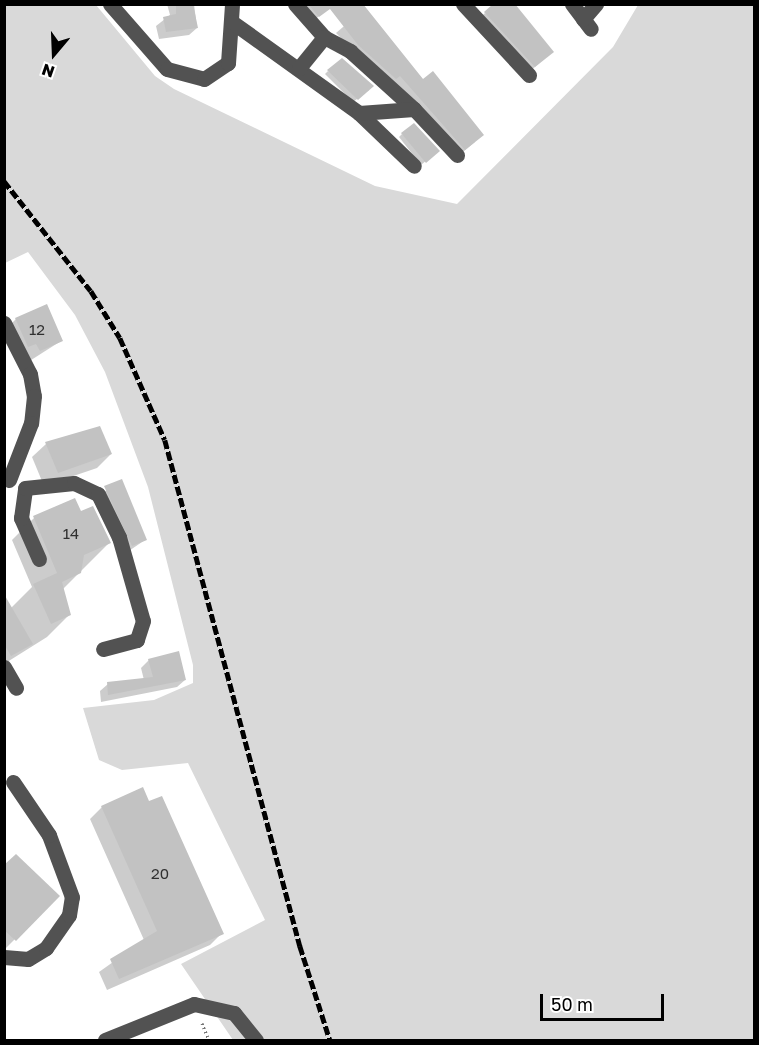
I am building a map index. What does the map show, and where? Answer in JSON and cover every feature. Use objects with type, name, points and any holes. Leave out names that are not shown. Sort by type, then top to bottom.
[{"type":"street","points":[[111,4],[167,69],[190,79],[213,76],[228,63],[232,4]]},
{"type":"street","points":[[295,4],[324,37],[350,51],[414,109],[457,155]]},
{"type":"street","points":[[463,4],[529,75]]},
{"type":"street","points":[[572,4],[587,24],[596,4]]},
{"type":"street","points":[[232,22],[359,113],[414,166]]},
{"type":"street","points":[[299,68],[324,37]]},
{"type":"street","points":[[359,113],[414,109]]},
{"type":"street","points":[[4,323],[30,374],[34,396],[31,423],[7,478],[25,488],[85,486],[98,494],[115,529],[142,633],[137,640],[103,649]]},
{"type":"street","points":[[25,488],[21,518],[39,559]]},
{"type":"street","points":[[4,667],[16,688]]},
{"type":"street","points":[[4,957],[28,959],[46,948],[69,915],[72,897],[49,835],[13,782]]},
{"type":"street","points":[[105,1041],[194,1004],[234,1013],[256,1041]]},
{"type":"shaded area","points":[[5,5],[96,5],[155,76],[174,89],[375,186],[457,204],[613,47],[638,5],[754,5],[754,1040],[233,1040],[181,964],[265,920],[188,763],[122,770],[99,760],[83,708],[154,700],[193,683],[193,665],[148,487],[105,372],[75,315],[28,252],[5,263]]},
{"type":"building","points":[[176,4],[193,4],[198,28],[166,32],[163,17],[176,14]]},
{"type":"building","points":[[308,4],[363,4],[423,79],[433,71],[484,135],[465,150],[400,76],[396,79],[358,45],[330,9],[319,17]]},
{"type":"building","points":[[493,4],[515,4],[554,52],[535,67],[484,12]]},
{"type":"building","points":[[342,58],[374,86],[358,100],[327,70]]},
{"type":"building","points":[[414,123],[440,151],[426,163],[401,133]]},
{"type":"building","points":[[47,304],[63,341],[40,351],[36,344],[28,347],[15,318]]},
{"type":"building","points":[[100,426],[112,454],[58,473],[45,442]]},
{"type":"building","points":[[122,479],[147,540],[132,546],[104,486]]},
{"type":"building","points":[[75,498],[81,511],[93,506],[111,543],[84,555],[81,573],[62,582],[71,615],[51,624],[33,584],[57,573],[33,516]]},
{"type":"building","points":[[4,594],[33,644],[11,656],[4,644]]},
{"type":"building","points":[[179,651],[186,680],[108,695],[107,682],[153,677],[148,659]]},
{"type":"building","points":[[143,787],[149,801],[162,796],[224,934],[119,979],[110,959],[157,931],[101,806]]},
{"type":"building","points":[[16,854],[60,896],[16,941],[4,930],[4,865]]},
{"type":"railway","points":[[4,181],[91,291],[120,338],[165,440],[300,946],[330,1040]]}]
